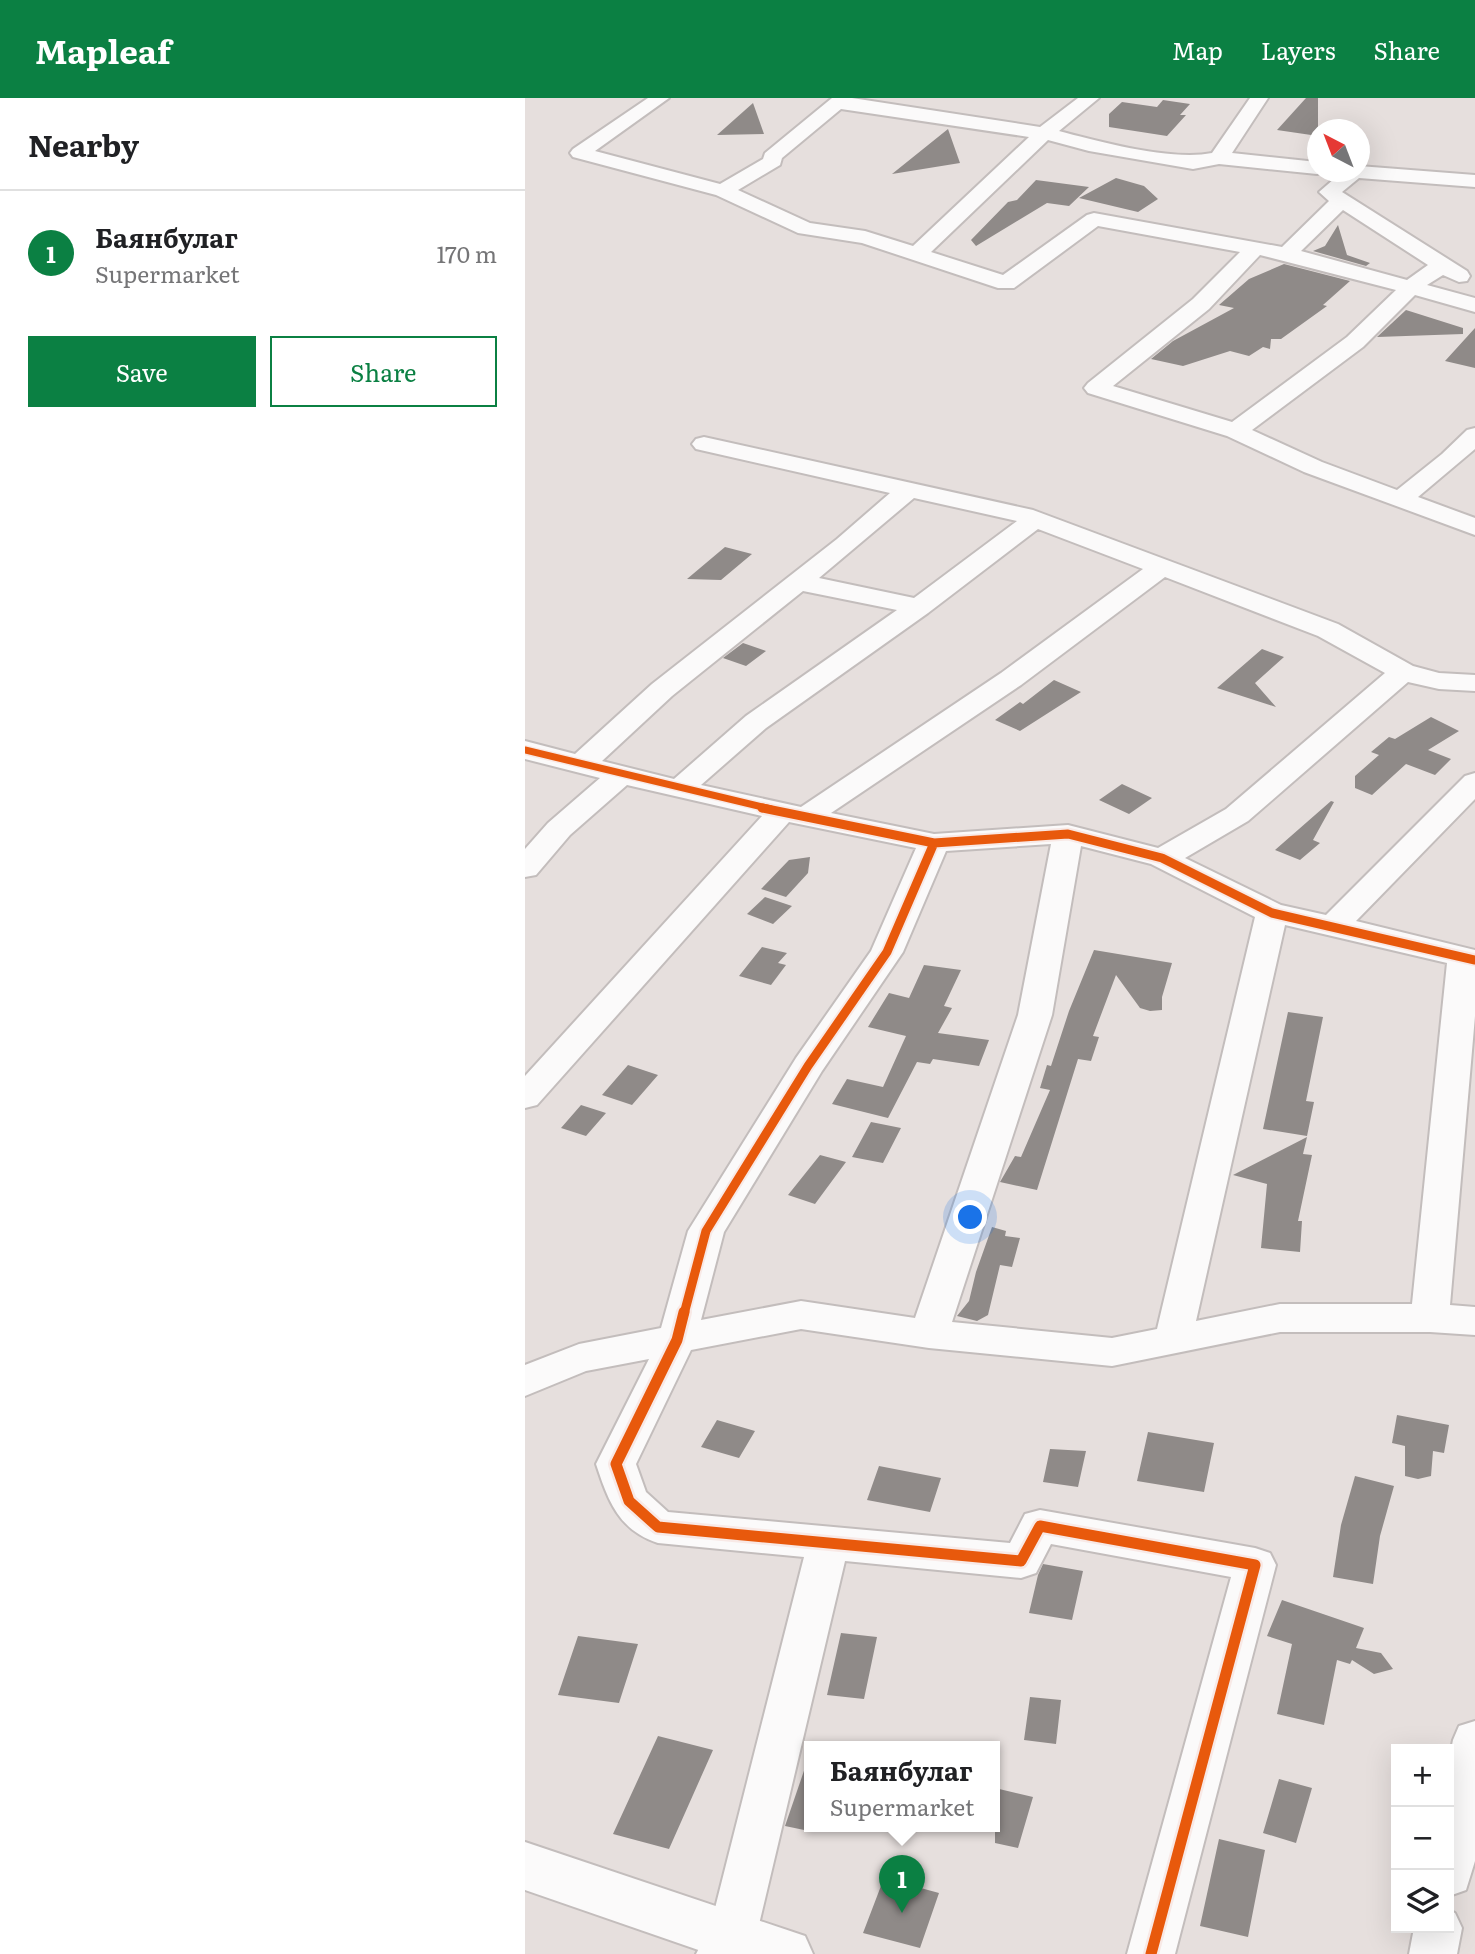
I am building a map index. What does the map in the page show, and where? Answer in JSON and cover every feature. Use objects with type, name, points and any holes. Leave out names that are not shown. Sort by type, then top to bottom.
[{"type":"street","points":[[660,98],[580,153],[723,191],[806,229],[865,237],[1006,283],[1094,219],[1287,254],[1475,304]]},
{"type":"street","points":[[918,253],[1044,133],[1090,98]]},
{"type":"street","points":[[1219,158],[1259,98]]},
{"type":"street","points":[[723,191],[773,161],[772,157],[841,100],[1044,133],[1089,145],[1193,163],[1219,158],[1307,166]]},
{"type":"street","points":[[1370,173],[1475,181]]},
{"type":"street","points":[[1343,182],[1329,192],[1475,286]]},
{"type":"street","points":[[1287,254],[1342,200]]},
{"type":"street","points":[[1254,248],[1201,304],[1096,388],[1235,431],[1313,467],[1475,527]]},
{"type":"street","points":[[1235,431],[1355,342],[1411,287],[1443,265]]},
{"type":"street","points":[[1399,500],[1451,459],[1475,435]]},
{"type":"street","points":[[704,444],[1035,519],[1328,630],[1403,672],[1439,681],[1475,683]]},
{"type":"street","points":[[581,764],[662,690],[799,582],[908,490]]},
{"type":"street","points":[[680,789],[757,722],[919,607],[1035,519]]},
{"type":"street","points":[[525,1097],[793,814],[1011,679],[1161,568]]},
{"type":"street","points":[[799,582],[919,607]]},
{"type":"street","points":[[1162,858],[1237,815],[1299,765],[1403,672]]},
{"type":"street","points":[[525,750],[680,789],[934,843],[1068,834],[1162,858],[1272,913],[1470,959],[1430,1318]]},
{"type":"street","points":[[525,868],[559,830],[622,774]]},
{"type":"street","points":[[1333,926],[1475,782]]},
{"type":"street","points":[[929,1334],[1035,1015],[1068,834]]},
{"type":"street","points":[[934,843],[887,952],[808,1066],[706,1231],[677,1340],[616,1464],[629,1501],[658,1527],[1021,1561],[1040,1526],[1255,1565],[1151,1954]]},
{"type":"street","points":[[1173,1340],[1272,913]]},
{"type":"street","points":[[525,1381],[579,1359],[801,1315],[929,1334],[1112,1352],[1280,1318],[1430,1318],[1475,1321]]},
{"type":"street","points":[[726,1946],[828,1545]]},
{"type":"street","points":[[1450,1870],[1475,1740]]},
{"type":"street","points":[[525,1866],[726,1946],[785,1954]]},
{"type":"street","points":[[1433,1954],[1438,1933]]},
{"type":"building","points":[[1306,98],[1318,98],[1318,119],[1307,119],[1307,134],[1277,130]]},
{"type":"building","points":[[1163,100],[1190,104],[1180,115],[1186,115],[1167,136],[1109,127],[1109,114],[1122,102],[1157,107]]},
{"type":"building","points":[[753,103],[764,134],[717,135]]},
{"type":"building","points":[[948,129],[960,163],[892,174]]},
{"type":"building","points":[[1116,178],[1144,186],[1158,199],[1138,212],[1079,198]]},
{"type":"building","points":[[1036,180],[1089,187],[1069,206],[1047,203],[976,246],[971,240],[1008,202],[1017,200]]},
{"type":"building","points":[[1338,225],[1347,255],[1370,263],[1366,266],[1313,251],[1325,246]]},
{"type":"building","points":[[1284,264],[1350,281],[1323,305],[1327,306],[1281,339],[1271,339],[1270,349],[1263,347],[1249,356],[1230,351],[1183,366],[1151,359],[1173,341],[1234,308],[1219,305],[1249,279]]},
{"type":"building","points":[[1406,310],[1463,328],[1463,334],[1377,337]]},
{"type":"building","points":[[1475,328],[1475,368],[1445,361]]},
{"type":"building","points":[[725,547],[752,554],[721,580],[687,579]]},
{"type":"building","points":[[743,643],[766,651],[746,666],[723,658]]},
{"type":"building","points":[[1262,649],[1284,657],[1255,683],[1276,707],[1217,688]]},
{"type":"building","points":[[1054,680],[1081,692],[1020,731],[995,720],[1020,702],[1023,704]]},
{"type":"building","points":[[1431,717],[1459,731],[1428,750],[1451,759],[1435,775],[1406,764],[1372,795],[1355,788],[1355,776],[1379,755],[1371,752],[1389,737],[1395,739]]},
{"type":"building","points":[[1122,784],[1152,798],[1129,814],[1099,800]]},
{"type":"building","points":[[1331,801],[1334,802],[1313,840],[1320,843],[1300,860],[1275,850]]},
{"type":"building","points":[[810,857],[808,873],[786,897],[761,889],[789,860]]},
{"type":"building","points":[[765,897],[792,906],[773,924],[747,914]]},
{"type":"building","points":[[762,947],[787,953],[778,963],[786,965],[771,985],[739,976]]},
{"type":"building","points":[[1094,950],[1172,963],[1162,997],[1162,1010],[1140,1008],[1116,975],[1093,1036],[1099,1037],[1091,1061],[1078,1059],[1037,1190],[1000,1182],[1015,1156],[1021,1157],[1050,1090],[1040,1088],[1047,1065],[1051,1066],[1069,1011]]},
{"type":"building","points":[[924,965],[961,970],[944,1006],[952,1008],[938,1033],[989,1040],[979,1066],[933,1059],[930,1064],[917,1062],[888,1118],[832,1104],[847,1079],[883,1087],[906,1036],[868,1027],[889,993],[909,998]]},
{"type":"building","points":[[1288,1012],[1323,1017],[1306,1101],[1314,1102],[1307,1136],[1263,1129]]},
{"type":"building","points":[[628,1065],[658,1075],[632,1105],[602,1095]]},
{"type":"building","points":[[581,1105],[606,1113],[586,1136],[561,1128]]},
{"type":"building","points":[[871,1122],[901,1128],[883,1163],[852,1157]]},
{"type":"building","points":[[1307,1137],[1303,1154],[1312,1155],[1298,1221],[1302,1221],[1300,1252],[1261,1248],[1267,1184],[1233,1175]]},
{"type":"building","points":[[820,1155],[846,1162],[815,1204],[788,1195]]},
{"type":"building","points":[[992,1227],[1006,1231],[1005,1236],[1020,1238],[1012,1267],[1000,1265],[988,1315],[977,1321],[957,1316],[969,1301]]},
{"type":"building","points":[[1397,1415],[1449,1425],[1444,1453],[1433,1451],[1431,1476],[1418,1479],[1405,1476],[1405,1446],[1392,1443]]},
{"type":"building","points":[[717,1420],[755,1431],[739,1458],[701,1447]]},
{"type":"building","points":[[1148,1432],[1214,1443],[1204,1492],[1137,1481]]},
{"type":"building","points":[[1050,1449],[1086,1451],[1078,1487],[1043,1482]]},
{"type":"building","points":[[879,1466],[941,1478],[930,1512],[867,1500]]},
{"type":"building","points":[[1355,1476],[1394,1486],[1380,1536],[1373,1584],[1333,1577],[1341,1525]]},
{"type":"building","points":[[1043,1564],[1083,1571],[1072,1620],[1029,1613]]},
{"type":"building","points":[[1282,1600],[1364,1628],[1356,1648],[1381,1653],[1393,1669],[1374,1674],[1352,1660],[1350,1664],[1337,1660],[1324,1725],[1277,1714],[1292,1644],[1267,1636]]},
{"type":"building","points":[[841,1633],[877,1637],[864,1699],[827,1695]]},
{"type":"building","points":[[578,1636],[638,1644],[619,1703],[558,1695]]},
{"type":"building","points":[[1030,1697],[1061,1700],[1056,1744],[1024,1740]]},
{"type":"building","points":[[658,1736],[713,1750],[669,1849],[613,1834]]},
{"type":"building","points":[[804,1771],[804,1830],[785,1826]]},
{"type":"building","points":[[1279,1779],[1312,1788],[1296,1843],[1263,1833]]},
{"type":"building","points":[[1000,1789],[1033,1797],[1018,1848],[995,1843],[995,1832],[1000,1832]]},
{"type":"building","points":[[1219,1839],[1265,1850],[1248,1937],[1200,1926]]},
{"type":"building","points":[[884,1878],[939,1893],[920,1948],[863,1933]]},
{"type":"cycle path","points":[[525,750],[716,798],[934,843],[1068,834],[1162,858],[1272,913],[1475,960]]},
{"type":"cycle path","points":[[934,843],[887,952],[808,1066],[706,1231],[677,1340],[616,1464],[629,1501],[658,1527],[1021,1561],[1040,1526],[1255,1565],[1151,1954]]},
{"type":"place","name":"Баянбулаг","points":[[902,1913]]}]
